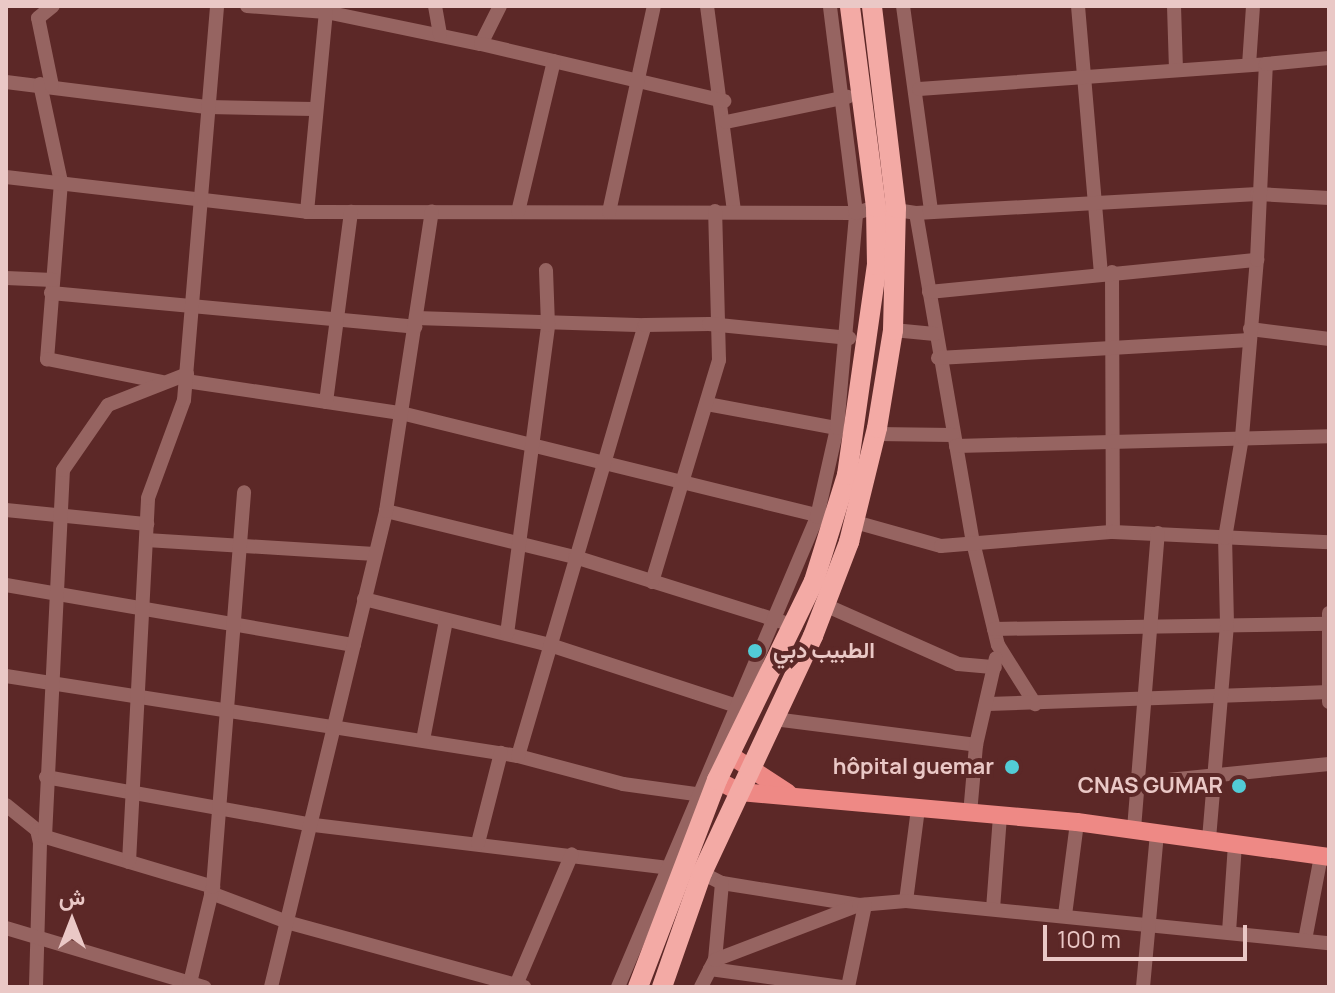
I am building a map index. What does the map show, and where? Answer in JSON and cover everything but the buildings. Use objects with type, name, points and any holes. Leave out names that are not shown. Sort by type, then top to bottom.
[{"type":"highway","points":[[638,987],[717,780],[795,626],[836,519],[876,434],[893,330],[905,210],[872,6]]},
{"type":"highway","points":[[662,987],[683,869],[740,792],[825,605],[836,519],[873,318],[905,210],[862,89],[841,9]]},
{"type":"main road","points":[[730,755],[788,793]]},
{"type":"main road","points":[[717,780],[740,792],[788,793],[970,814],[1077,822],[1325,856]]},
{"type":"street","points":[[53,6],[38,18],[61,182],[49,362],[163,383]]},
{"type":"street","points":[[129,862],[142,694],[147,524],[151,490],[175,436],[187,377],[198,201],[217,6]]},
{"type":"street","points":[[247,6],[326,12],[636,77],[724,101]]},
{"type":"street","points":[[435,6],[440,35]]},
{"type":"street","points":[[481,44],[500,6]]},
{"type":"street","points":[[609,212],[636,77],[654,6]]},
{"type":"street","points":[[707,6],[724,101],[734,211]]},
{"type":"street","points":[[903,6],[919,89],[905,210],[929,292],[938,358],[973,542],[998,645],[1035,704]]},
{"type":"street","points":[[1078,6],[1082,77],[1113,345],[1113,532]]},
{"type":"street","points":[[1174,6],[1176,70]]},
{"type":"street","points":[[1249,65],[1253,6]]},
{"type":"street","points":[[618,987],[683,869],[695,794],[771,621],[836,519],[837,428],[849,338],[856,213],[842,100],[841,9]]},
{"type":"street","points":[[307,212],[314,109],[326,12]]},
{"type":"street","points":[[919,89],[1329,58]]},
{"type":"street","points":[[518,212],[554,61]]},
{"type":"street","points":[[1209,839],[1227,624],[1225,538],[1242,437],[1257,260],[1257,194],[1266,64]]},
{"type":"street","points":[[6,82],[208,107],[314,109]]},
{"type":"street","points":[[726,122],[842,100],[862,89]]},
{"type":"street","points":[[6,177],[307,212],[856,213],[1257,194],[1329,198]]},
{"type":"street","points":[[652,582],[719,360],[715,211]]},
{"type":"street","points":[[326,402],[341,320],[351,212]]},
{"type":"street","points":[[271,987],[314,825],[386,511],[432,212]]},
{"type":"street","points":[[929,292],[1257,260]]},
{"type":"street","points":[[507,634],[522,544],[548,325],[546,270]]},
{"type":"street","points":[[6,278],[52,287],[341,320],[548,325],[717,324],[849,338]]},
{"type":"street","points":[[518,756],[602,462],[645,325]]},
{"type":"street","points":[[893,330],[935,334]]},
{"type":"street","points":[[938,358],[1250,334],[1329,339]]},
{"type":"street","points":[[36,987],[49,679],[63,470],[102,411],[163,383],[187,377],[401,413],[535,443],[933,545],[1113,532],[1329,542]]},
{"type":"street","points":[[707,404],[837,428]]},
{"type":"street","points":[[876,434],[954,440],[1113,441],[1329,436]]},
{"type":"street","points":[[6,928],[194,986],[212,890],[221,806],[244,492]]},
{"type":"street","points":[[6,510],[147,524]]},
{"type":"street","points":[[386,511],[575,557],[771,621],[795,626]]},
{"type":"street","points":[[1134,829],[1158,533]]},
{"type":"street","points":[[146,540],[375,554]]},
{"type":"street","points":[[6,585],[145,606],[235,627],[354,645]]},
{"type":"street","points":[[364,599],[550,645],[734,705]]},
{"type":"street","points":[[825,605],[958,664],[995,667]]},
{"type":"street","points":[[1329,613],[1329,702]]},
{"type":"street","points":[[423,740],[446,621]]},
{"type":"street","points":[[994,629],[1329,624]]},
{"type":"street","points":[[970,814],[976,745],[988,704],[998,645]]},
{"type":"street","points":[[6,676],[49,679],[501,753],[623,784],[695,794]]},
{"type":"street","points":[[988,704],[1329,692]]},
{"type":"street","points":[[774,719],[976,745]]},
{"type":"street","points":[[478,843],[501,753]]},
{"type":"street","points":[[1138,783],[1215,779],[1329,764]]},
{"type":"street","points":[[46,777],[135,789],[314,825],[683,869],[722,883],[862,905],[906,901],[1329,943]]},
{"type":"street","points":[[6,805],[42,836],[212,890],[290,923],[520,986],[572,854]]},
{"type":"street","points":[[906,901],[918,808]]},
{"type":"street","points":[[993,909],[1000,816]]},
{"type":"street","points":[[1065,915],[1077,822]]},
{"type":"street","points":[[1143,987],[1157,833]]},
{"type":"street","points":[[1229,932],[1235,843]]},
{"type":"street","points":[[1305,940],[1325,856]]},
{"type":"street","points":[[701,987],[713,965],[722,883]]},
{"type":"street","points":[[713,965],[862,905]]},
{"type":"street","points":[[713,965],[845,987],[862,905]]},
{"type":"place","name":"الطبيب دبي","points":[[755,651]]},
{"type":"place","name":"hôpital guemar","points":[[1012,767]]},
{"type":"place","name":"CNAS GUMAR","points":[[1239,786]]}]
